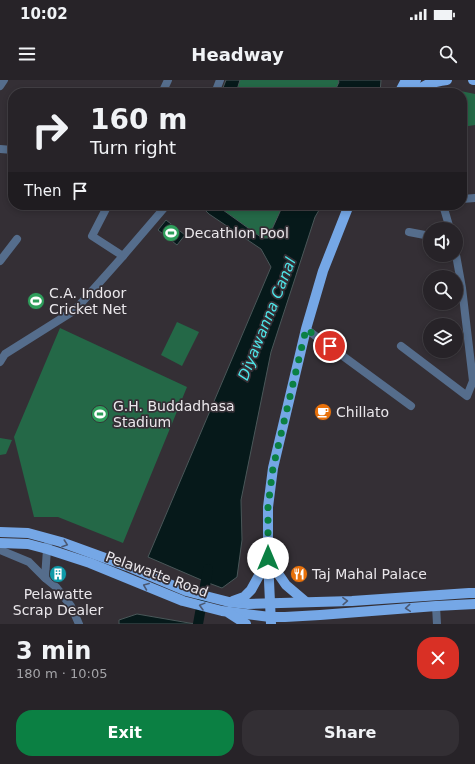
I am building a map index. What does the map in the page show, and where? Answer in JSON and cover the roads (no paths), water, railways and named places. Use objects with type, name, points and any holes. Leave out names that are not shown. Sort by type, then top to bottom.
[{"type":"main road","points":[[420,88],[436,81],[447,80]]},
{"type":"main road","points":[[271,620],[268,558],[268,507],[273,468],[306,329],[323,270],[347,210]]},
{"type":"main road","name":"Pelawatte Road","points":[[0,532],[28,533],[90,563],[182,601],[226,607],[248,604],[352,601],[475,593]]},
{"type":"main road","name":"Pelawatte Road","points":[[0,543],[48,544],[61,542],[127,566],[226,607],[271,620],[475,604]]},
{"type":"main road","points":[[268,558],[286,585],[306,602]]},
{"type":"main road","points":[[246,624],[226,607],[244,597],[250,590],[268,558]]},
{"type":"main road","points":[[301,624],[320,615]]},
{"type":"street","points":[[0,86],[4,80]]},
{"type":"street","points":[[105,210],[92,236],[124,256]]},
{"type":"street","points":[[0,362],[6,354],[75,310],[163,210]]},
{"type":"street","points":[[444,210],[448,222]]},
{"type":"street","points":[[409,232],[423,235]]},
{"type":"street","points":[[0,261],[17,239]]},
{"type":"street","points":[[401,346],[467,396],[474,381],[457,262]]},
{"type":"street","points":[[306,329],[411,406]]},
{"type":"street","points":[[45,578],[48,544]]},
{"type":"street","points":[[0,550],[29,562],[56,587],[71,606],[79,624]]},
{"type":"street","points":[[436,606],[437,624]]},
{"type":"water","points":[[226,80],[240,80],[238,88],[223,88]]},
{"type":"water","points":[[338,80],[381,80],[380,88],[336,88],[339,82]]},
{"type":"water","points":[[205,210],[223,210],[262,238],[268,238],[281,210],[319,210],[315,217],[271,352],[241,500],[242,540],[237,577],[222,588],[148,557],[271,267],[261,249]]},
{"type":"water","name":"Decathlon Pool","points":[[166,220],[185,235],[177,245],[158,230]]},
{"type":"water","points":[[137,614],[195,624],[119,624],[119,620]]},
{"type":"waterway","name":"Diyawanna Canal","points":[[198,624],[208,569]]},
{"type":"place","name":"Decathlon Pool","points":[[171,233]]},
{"type":"place","name":"C.A. Indoor Cricket Net","points":[[36,301]]},
{"type":"place","name":"Chillato","points":[[323,412]]},
{"type":"place","name":"G.H. Buddadhasa Stadium","points":[[100,414]]},
{"type":"place","name":"Pelawatte Scrap Dealer","points":[[58,574]]},
{"type":"place","name":"Taj Mahal Palace","points":[[299,574]]}]
